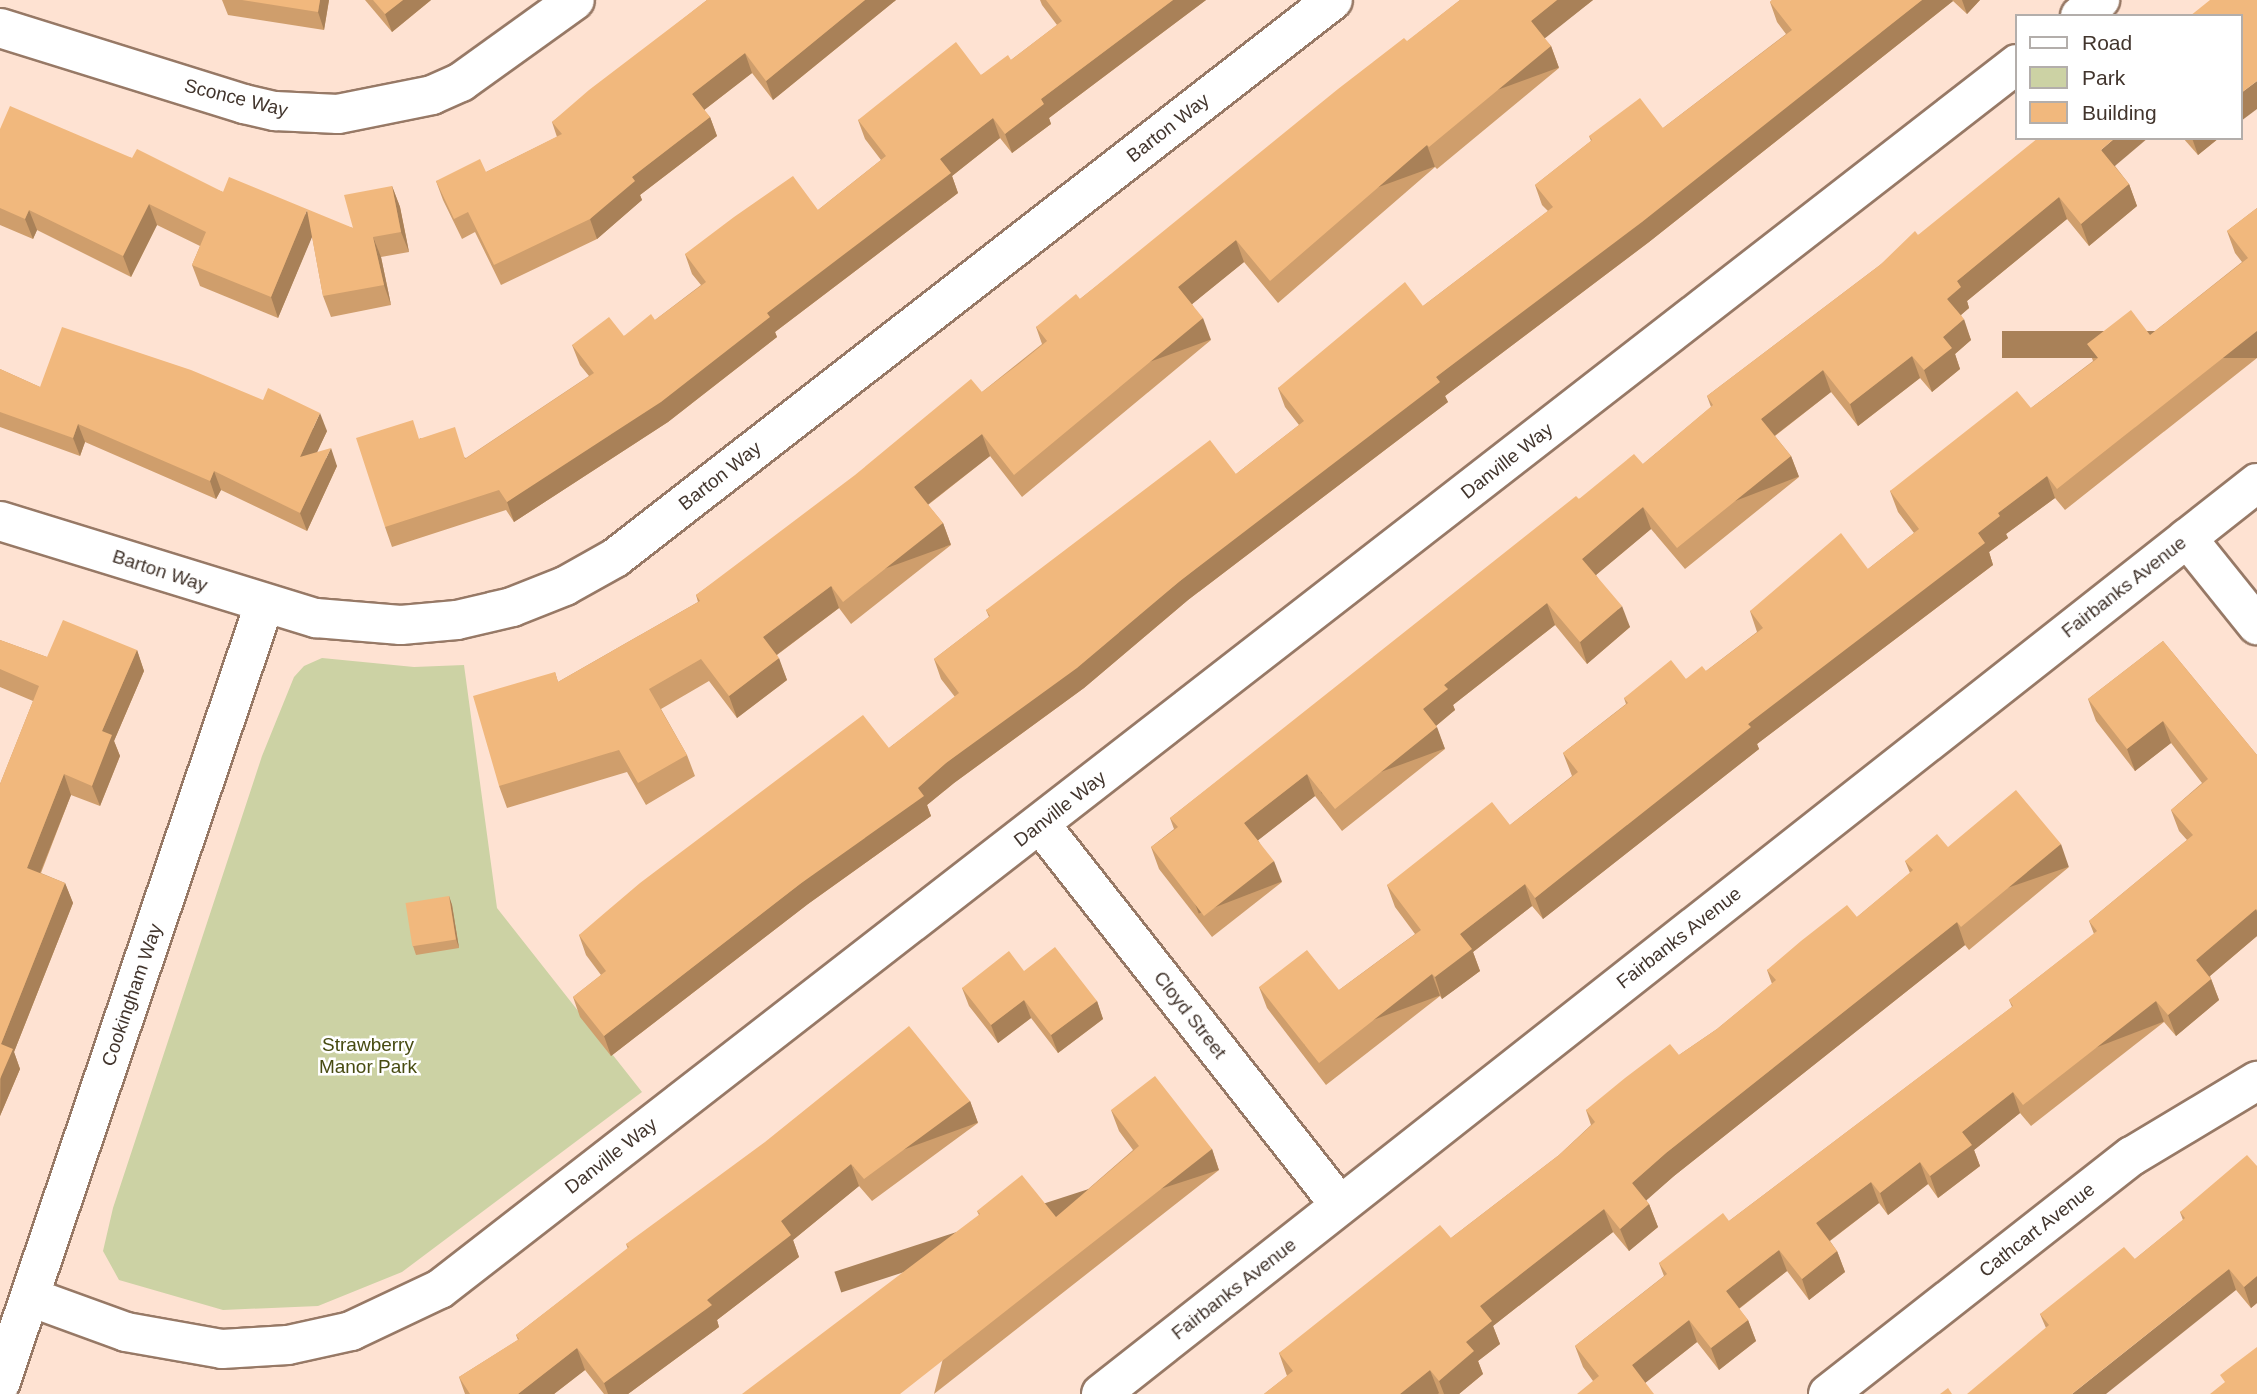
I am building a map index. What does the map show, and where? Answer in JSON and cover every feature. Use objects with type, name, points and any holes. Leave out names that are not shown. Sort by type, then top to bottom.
[{"type":"street","name":"Sconce Way","points":[[0,28],[244,104],[275,111],[338,114],[432,95],[461,82],[575,0]]},
{"type":"street","name":"Barton Way","points":[[0,521],[264,605],[316,618],[401,625],[457,620],[512,607],[565,586],[615,558],[1334,0]]},
{"type":"street","points":[[2082,14],[2100,0]]},
{"type":"street","name":"Danville Way","points":[[30,1297],[125,1332],[222,1349],[288,1345],[382,1320],[440,1289],[2016,65]]},
{"type":"street","name":"Fairbanks Avenue","points":[[1101,1394],[2257,483]]},
{"type":"street","points":[[2187,538],[2257,625]]},
{"type":"street","name":"Cookingham Way","points":[[0,1384],[264,605]]},
{"type":"street","name":"Cloyd Street","points":[[1040,824],[1340,1205]]},
{"type":"street","name":"Cathcart Avenue","points":[[1828,1394],[2132,1156],[2257,1081]]},
{"type":"green space","name":"Strawberry Manor Park","points":[[322,658],[414,667],[464,665],[497,908],[642,1092],[402,1272],[318,1306],[223,1310],[119,1280],[103,1251],[113,1208],[262,756],[294,677],[304,666]]},
{"type":"building","points":[[242,0],[320,0],[318,12]]},
{"type":"building","points":[[373,0],[403,0],[385,14]]},
{"type":"building","points":[[707,0],[865,0],[766,81],[745,53],[692,94],[710,117],[632,177],[635,181],[590,219],[494,265],[468,212],[454,219],[436,181],[480,159],[486,172],[562,134],[552,122],[589,90]]},
{"type":"building","points":[[1046,0],[1173,0],[1041,99],[1044,104],[1005,134],[993,118],[940,159],[951,173],[767,313],[770,317],[661,402],[507,502],[499,490],[385,527],[356,438],[413,420],[419,439],[455,427],[465,459],[594,373],[572,345],[609,317],[624,336],[651,314],[655,320],[706,282],[685,254],[734,217],[793,176],[818,210],[886,156],[858,120],[956,42],[981,75],[1008,55],[1011,60],[1062,21]]},
{"type":"building","points":[[1460,0],[1557,0],[1531,21],[1551,46],[1429,147],[1427,145],[1270,281],[1236,240],[1178,287],[1203,318],[1014,475],[982,434],[914,487],[943,523],[843,602],[831,586],[763,637],[779,658],[729,696],[701,659],[649,689],[687,755],[638,783],[619,750],[499,786],[473,696],[555,672],[558,682],[700,601],[696,595],[855,475],[971,379],[982,392],[1020,363],[1047,341],[1036,327],[1076,294],[1080,299],[1338,89],[1404,38],[1407,41]]},
{"type":"building","points":[[1922,0],[1642,222],[1436,377],[1440,382],[1180,581],[1077,668],[946,763],[918,788],[924,796],[800,884],[604,1036],[573,997],[606,971],[579,935],[640,883],[863,715],[889,748],[959,693],[934,659],[990,616],[986,610],[1210,440],[1236,474],[1304,421],[1278,388],[1405,282],[1423,306],[1553,207],[1535,185],[1592,140],[1589,136],[1640,98],[1663,128],[1792,30],[1770,2]]},
{"type":"building","points":[[2210,0],[2257,0],[2257,81],[2243,92],[2243,14],[2192,14]]},
{"type":"building","points":[[10,106],[132,158],[137,149],[223,192],[229,177],[353,228],[344,195],[392,186],[401,232],[373,237],[384,285],[323,296],[307,210],[271,297],[192,265],[206,232],[149,204],[123,256],[29,210],[25,219],[0,208],[0,129]]},
{"type":"building","points":[[2036,140],[2113,140],[2101,150],[2129,184],[2081,224],[2059,197],[1957,281],[1961,287],[1947,299],[1964,319],[1943,337],[1952,348],[1924,370],[1912,356],[1850,404],[1823,370],[1761,419],[1791,456],[1677,548],[1643,507],[1582,559],[1622,606],[1580,642],[1547,603],[1444,685],[1448,689],[1423,709],[1437,727],[1335,809],[1307,774],[1244,823],[1274,861],[1204,916],[1151,847],[1178,827],[1170,818],[1576,496],[1579,499],[1634,454],[1643,464],[1713,405],[1707,396],[1880,265],[1915,231],[1918,235]]},
{"type":"building","points":[[2257,208],[2257,331],[2057,489],[2047,476],[1998,513],[2000,516],[1978,533],[1985,543],[1748,724],[1751,727],[1535,898],[1525,884],[1460,934],[1472,949],[1435,977],[1432,974],[1319,1063],[1259,987],[1307,950],[1339,990],[1421,930],[1387,885],[1492,802],[1510,825],[1578,772],[1563,753],[1628,703],[1624,698],[1671,660],[1686,679],[1702,666],[1706,671],[1763,628],[1750,611],[1841,533],[1868,569],[1919,529],[1890,491],[2017,391],[2031,408],[2098,358],[2087,344],[2131,310],[2150,335],[2248,258],[2227,231]]},
{"type":"building","points":[[62,327],[191,370],[263,400],[268,388],[320,413],[300,457],[331,448],[300,513],[214,471],[210,481],[78,424],[73,438],[0,412],[0,369],[40,387]]},
{"type":"building","points":[[63,620],[137,650],[102,731],[112,735],[92,786],[64,774],[27,868],[65,883],[1,1044],[13,1049],[0,1079],[0,784],[39,686],[0,669],[0,640],[47,657]]},
{"type":"building","points":[[2163,641],[2257,755],[2257,910],[2196,960],[2211,979],[2168,1015],[2156,1001],[2023,1105],[2013,1092],[1962,1132],[1972,1145],[1930,1176],[1920,1162],[1880,1193],[1871,1182],[1816,1223],[1837,1251],[1802,1279],[1779,1250],[1726,1291],[1748,1320],[1711,1348],[1689,1320],[1632,1365],[1654,1394],[1577,1394],[1599,1376],[1575,1346],[1667,1274],[1659,1263],[1723,1213],[1729,1221],[2013,1006],[2009,1000],[2097,931],[2089,921],[2193,835],[2171,810],[2208,779],[2163,721],[2127,749],[2088,699]]},
{"type":"building","points":[[2016,790],[2061,844],[1961,927],[1957,922],[1666,1153],[1632,1183],[1649,1204],[1620,1229],[1604,1209],[1480,1306],[1492,1321],[1466,1342],[1474,1351],[1439,1381],[1430,1370],[1400,1394],[1264,1394],[1293,1371],[1279,1353],[1440,1225],[1451,1238],[1559,1155],[1595,1122],[1586,1110],[1625,1078],[1670,1044],[1679,1055],[1717,1029],[1776,980],[1767,970],[1801,941],[1847,905],[1857,917],[1913,870],[1905,861],[1937,834],[1948,847]]},
{"type":"building","points":[[449,896],[456,939],[412,946],[406,903]]},
{"type":"building","points":[[1055,947],[1097,1001],[1051,1035],[1024,1000],[991,1025],[962,988],[1009,951],[1024,971]]},
{"type":"building","points":[[909,1026],[970,1101],[864,1179],[851,1164],[781,1221],[791,1235],[707,1300],[712,1305],[604,1383],[577,1348],[518,1394],[470,1394],[459,1377],[519,1339],[516,1335],[629,1247],[626,1244],[765,1142]]},
{"type":"building","points":[[1155,1076],[1212,1149],[900,1394],[742,1394],[980,1214],[977,1211],[1022,1175],[1056,1217],[1139,1146],[1111,1110]]},
{"type":"building","points":[[2247,1155],[2257,1166],[2257,1276],[2244,1287],[2229,1269],[2072,1394],[1967,1394],[2049,1325],[2040,1314],[2124,1247],[2135,1259],[2185,1218],[2180,1212]]},
{"type":"building","points":[[2257,1347],[2257,1394],[2210,1394],[2225,1382],[2220,1375]]},
{"type":"building","points":[[1948,1388],[1952,1394],[1940,1394]]}]
